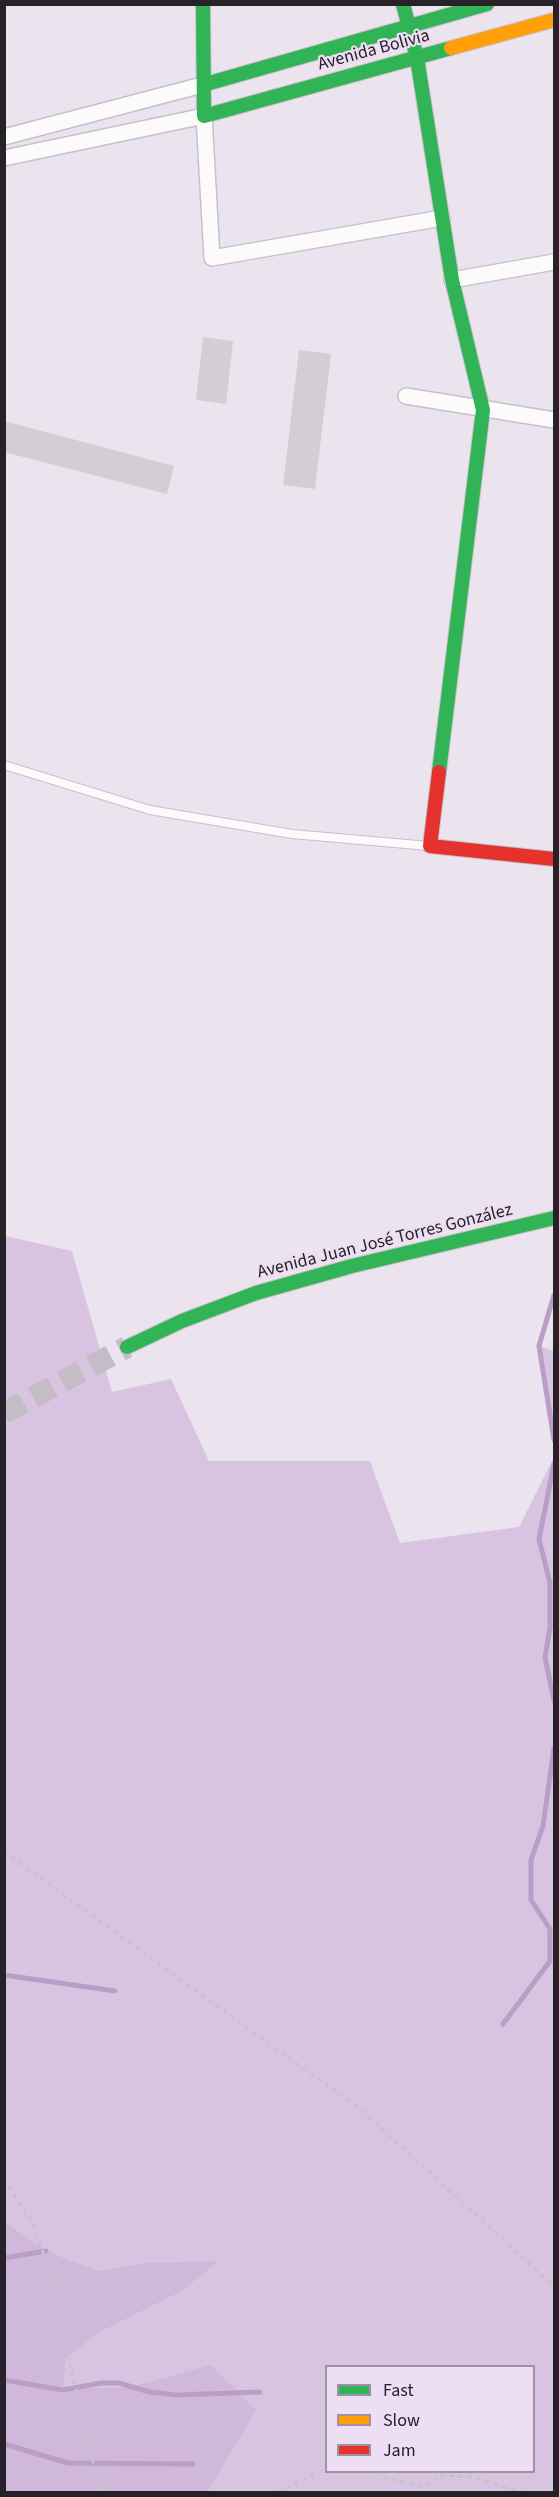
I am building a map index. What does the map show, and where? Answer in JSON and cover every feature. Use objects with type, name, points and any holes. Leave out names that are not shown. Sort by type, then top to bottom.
[{"type":"street","points":[[203,4],[206,84],[204,116],[212,258],[442,218]]},
{"type":"street","points":[[403,4],[407,27],[417,58],[452,280],[483,410],[430,846],[555,858]]},
{"type":"street","name":"Avenida Bolivia","points":[[206,84],[487,4]]},
{"type":"street","name":"Avenida Bolivia","points":[[204,116],[555,20]]},
{"type":"street","points":[[4,136],[206,84]]},
{"type":"street","points":[[4,158],[204,116]]},
{"type":"street","points":[[452,280],[555,262]]},
{"type":"street","points":[[406,396],[555,420]]},
{"type":"street","name":"Avenida Juan José Torres González","points":[[127,1347],[182,1321],[256,1293],[352,1266],[555,1218]]},
{"type":"lane","points":[[4,765],[150,810],[292,834],[430,846]]},
{"type":"path","points":[[4,1852],[360,2109],[555,2286]]},
{"type":"path","points":[[4,2179],[32,2222],[60,2299],[62,2331],[100,2493]]},
{"type":"path","points":[[278,2493],[325,2469]]},
{"type":"path","points":[[377,2473],[389,2479],[424,2487],[441,2475],[471,2477],[521,2493]]},
{"type":"shaded area","points":[[5,1236],[72,1251],[112,1392],[171,1379],[209,1461],[370,1461],[400,1543],[519,1527],[554,1457],[554,2492],[5,2492]]},
{"type":"shaded area","points":[[539,1346],[554,1351],[554,1440]]},
{"type":"shaded area","points":[[5,2222],[46,2251],[98,2271],[147,2263],[219,2261],[180,2292],[100,2332],[65,2359],[63,2388],[127,2388],[211,2365],[256,2410],[207,2492],[5,2492]]},
{"type":"building","points":[[203,337],[233,341],[226,404],[196,400]]},
{"type":"building","points":[[299,350],[331,354],[315,489],[283,485]]},
{"type":"building","points":[[4,421],[174,466],[167,494],[4,452]]},
{"type":"waterway","points":[[554,1295],[539,1346],[554,1440]]},
{"type":"waterway","points":[[554,1464],[539,1539],[550,1583],[550,1628],[545,1657],[554,1701]]},
{"type":"waterway","points":[[503,2024],[550,1961],[550,1929],[531,1900],[531,1860],[543,1826],[554,1748]]},
{"type":"waterway","points":[[4,1975],[115,1991]]},
{"type":"waterway","points":[[4,2258],[46,2251]]},
{"type":"waterway","points":[[4,2380],[63,2390],[101,2383],[118,2383],[150,2392],[176,2395],[260,2392]]},
{"type":"waterway","points":[[4,2444],[68,2463],[193,2464]]},
{"type":"tunnel","points":[[4,1413],[127,1347]]},
{"type":"traffic: fast","points":[[203,4],[204,116],[451,48]]},
{"type":"traffic: fast","points":[[403,4],[417,58],[452,280],[483,410],[439,772]]},
{"type":"traffic: fast","points":[[206,84],[487,4]]},
{"type":"traffic: fast","points":[[127,1347],[182,1321],[256,1293],[352,1266],[554,1218]]},
{"type":"traffic: slow","points":[[451,48],[554,20]]},
{"type":"traffic: jam","points":[[439,772],[430,846],[554,859]]}]
